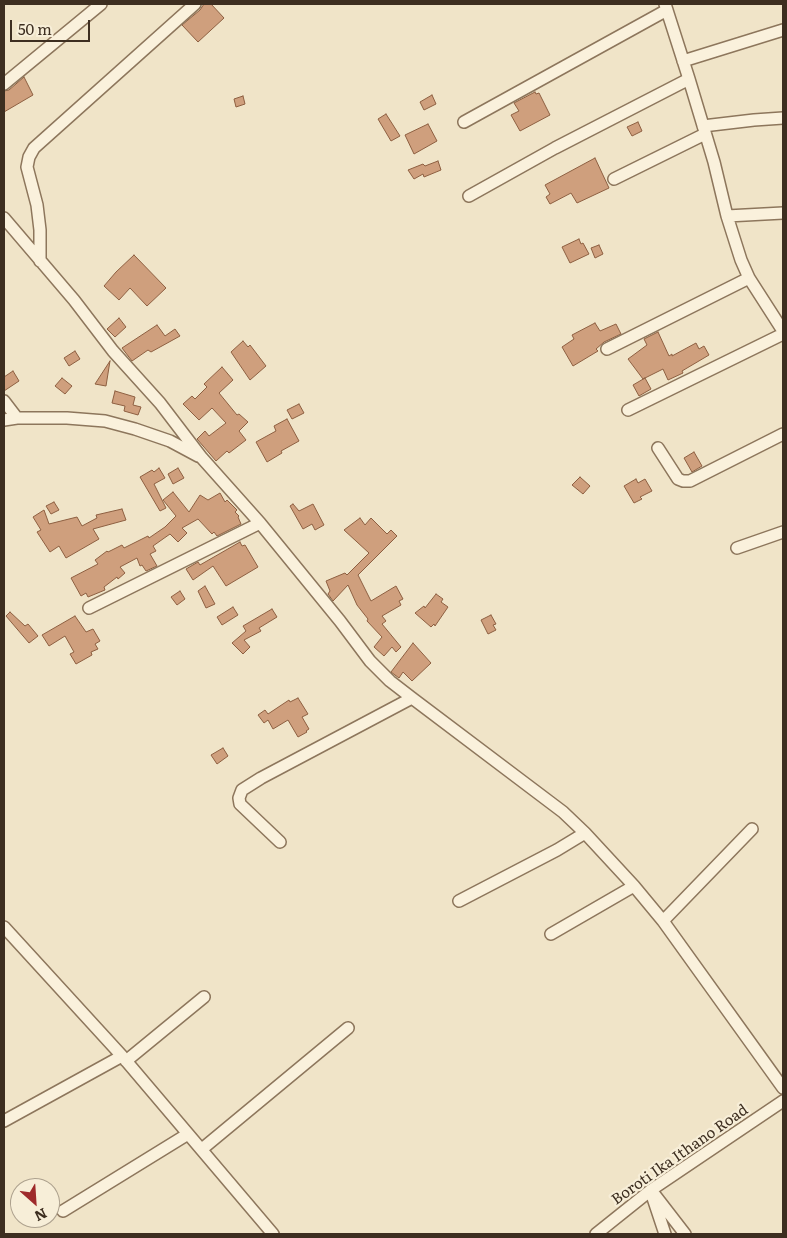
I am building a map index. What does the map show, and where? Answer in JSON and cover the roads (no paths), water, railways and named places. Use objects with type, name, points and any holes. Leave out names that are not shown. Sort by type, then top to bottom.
[{"type":"street","points":[[4,84],[100,4]]},
{"type":"street","points":[[40,261],[40,230],[37,205],[27,168],[28,157],[34,148],[194,4]]},
{"type":"street","points":[[464,122],[666,7],[704,130],[727,216],[749,278],[783,332],[628,410]]},
{"type":"street","points":[[683,61],[783,30]]},
{"type":"street","points":[[469,196],[564,143],[689,79]]},
{"type":"street","points":[[614,179],[704,130],[783,118]]},
{"type":"street","points":[[727,216],[783,214]]},
{"type":"street","points":[[4,218],[113,351],[160,403],[202,458],[260,522],[370,661],[390,681],[545,797],[585,833],[634,886],[664,921],[783,1088]]},
{"type":"street","points":[[607,349],[749,278]]},
{"type":"street","points":[[4,400],[18,418]]},
{"type":"street","points":[[4,420],[18,418],[67,418],[105,421],[170,441],[202,458]]},
{"type":"street","points":[[658,448],[678,479],[690,481],[783,434]]},
{"type":"street","points":[[89,608],[260,522]]},
{"type":"street","points":[[737,548],[783,532]]},
{"type":"street","points":[[280,842],[240,804],[239,798],[242,790],[260,778],[412,698]]},
{"type":"street","points":[[664,921],[752,829]]},
{"type":"street","points":[[459,901],[557,850],[585,833]]},
{"type":"street","points":[[552,934],[634,886]]},
{"type":"street","points":[[4,927],[124,1058],[273,1234]]},
{"type":"street","points":[[4,1121],[124,1058],[204,997]]},
{"type":"street","points":[[202,1149],[348,1028]]},
{"type":"street","name":"Boroti Ika Ithano Road","points":[[596,1234],[651,1190],[783,1101]]},
{"type":"street","points":[[63,1211],[188,1134]]},
{"type":"street","points":[[651,1190],[665,1234]]},
{"type":"street","points":[[651,1190],[685,1234]]}]
